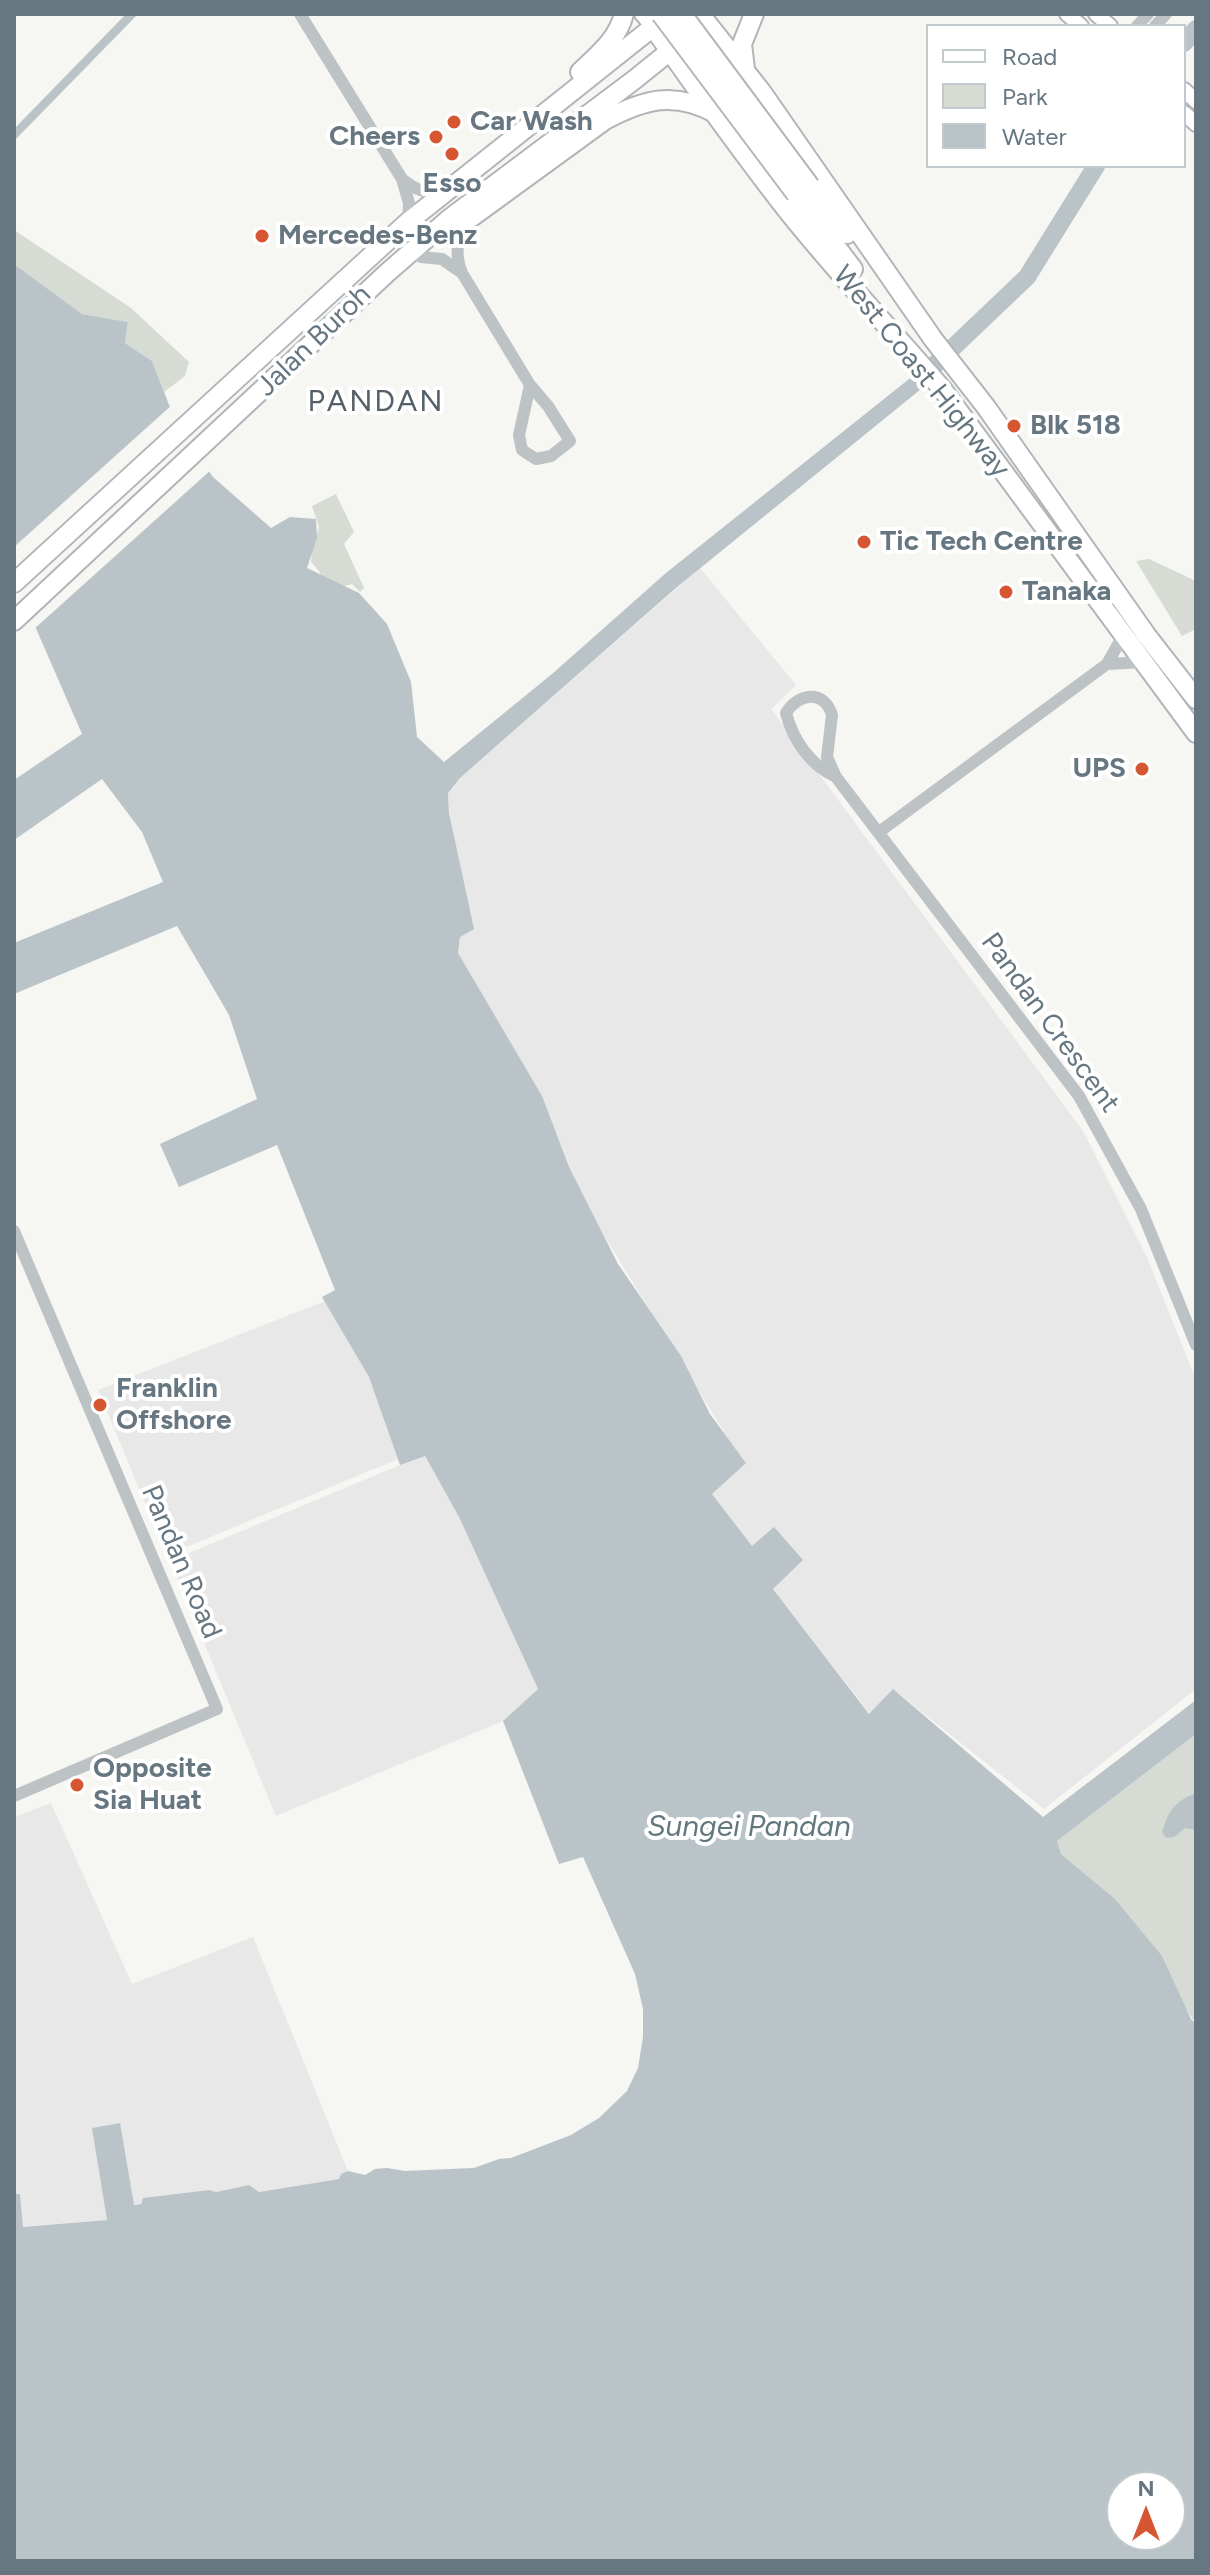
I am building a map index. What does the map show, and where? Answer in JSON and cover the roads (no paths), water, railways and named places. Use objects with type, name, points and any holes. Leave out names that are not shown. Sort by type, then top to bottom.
[{"type":"highway","points":[[524,131],[532,113],[611,43],[624,14]]},
{"type":"highway","name":"Jalan Buroh","points":[[14,583],[408,222],[524,131],[652,18],[673,14]]},
{"type":"highway","points":[[682,14],[890,316],[906,347]]},
{"type":"highway","points":[[745,71],[742,44],[754,14]]},
{"type":"highway","name":"Jalan Buroh","points":[[14,621],[388,272],[449,219],[669,51],[708,17]]},
{"type":"highway","name":"West Coast Highway","points":[[708,17],[931,335],[1147,636],[1196,699]]},
{"type":"highway","points":[[652,18],[915,322],[931,335]]},
{"type":"highway","name":"West Coast Highway","points":[[652,18],[669,51],[785,207],[875,315],[943,390],[1196,733]]},
{"type":"highway","points":[[388,272],[395,274],[421,257],[605,120],[623,111],[651,101],[669,99],[695,104],[718,115]]},
{"type":"street","points":[[300,14],[402,179],[409,203],[408,222]]},
{"type":"street","points":[[402,179],[416,190],[430,193],[451,189]]},
{"type":"street","points":[[464,222],[456,246],[462,273],[530,385],[548,406],[570,441],[551,456],[536,459],[522,450],[519,435],[530,385]]},
{"type":"street","points":[[421,257],[442,259],[462,273]]},
{"type":"street","points":[[879,832],[1107,664],[1124,634]]},
{"type":"street","points":[[1107,664],[1145,662]]},
{"type":"street","name":"Pandan Crescent","points":[[836,777],[817,767],[790,731],[786,713],[792,703],[799,699],[819,697],[830,709],[827,757],[836,777],[1045,1048],[1095,1122],[1141,1209],[1196,1345]]},
{"type":"street","name":"Pandan Road","points":[[14,1231],[217,1709],[14,1796]]},
{"type":"water","points":[[126,14],[138,14],[14,141],[14,129]]},
{"type":"water","name":"Sungei Pandan","points":[[14,264],[82,314],[128,322],[125,343],[152,361],[178,428],[213,477],[271,528],[290,517],[316,519],[317,538],[307,568],[359,593],[387,624],[411,682],[417,737],[444,762],[552,674],[666,573],[919,371],[926,385],[677,587],[460,778],[448,793],[449,813],[474,929],[460,937],[458,953],[542,1096],[569,1167],[618,1264],[681,1356],[710,1414],[746,1463],[712,1494],[752,1546],[774,1527],[803,1560],[773,1589],[869,1714],[893,1689],[1043,1817],[1196,1700],[1196,1734],[1057,1841],[1061,1854],[1114,1898],[1162,1956],[1196,2024],[1196,2561],[14,2561],[14,2194],[20,2194],[23,2227],[107,2220],[92,2128],[120,2123],[134,2205],[141,2204],[143,2198],[209,2190],[216,2192],[249,2185],[259,2192],[339,2179],[341,2174],[348,2171],[365,2175],[375,2169],[387,2168],[405,2171],[474,2168],[511,2158],[571,2135],[599,2118],[627,2091],[638,2068],[643,2037],[643,2009],[635,1974],[583,1857],[559,1864],[503,1721],[538,1689],[459,1517],[425,1456],[400,1465],[369,1377],[322,1297],[335,1290],[277,1145],[179,1187],[160,1144],[257,1099],[229,1015],[177,926],[14,994],[14,943],[163,882],[142,832],[102,779],[14,840],[14,780],[82,734],[14,578]]},
{"type":"water","points":[[1196,1793],[1196,1830],[1185,1828],[1174,1837],[1166,1838],[1162,1832],[1170,1812],[1177,1803]]},
{"type":"waterway","points":[[1186,41],[1196,29]]},
{"type":"waterway","points":[[922,377],[1027,277],[1095,168]]},
{"type":"place","name":"Car Wash","points":[[454,122]]},
{"type":"place","name":"Cheers","points":[[436,137]]},
{"type":"place","name":"Esso","points":[[452,154]]},
{"type":"place","name":"Mercedes-Benz","points":[[262,236]]},
{"type":"place","name":"Blk 518","points":[[1014,426]]},
{"type":"place","name":"Tic Tech Centre","points":[[864,542]]},
{"type":"place","name":"Tanaka","points":[[1006,592]]},
{"type":"place","name":"UPS","points":[[1142,769]]},
{"type":"place","name":"Franklin Offshore","points":[[100,1405]]},
{"type":"place","name":"Opposite Sia Huat","points":[[77,1785]]},
{"type":"district","name":"PANDAN","points":[[376,402]]}]
